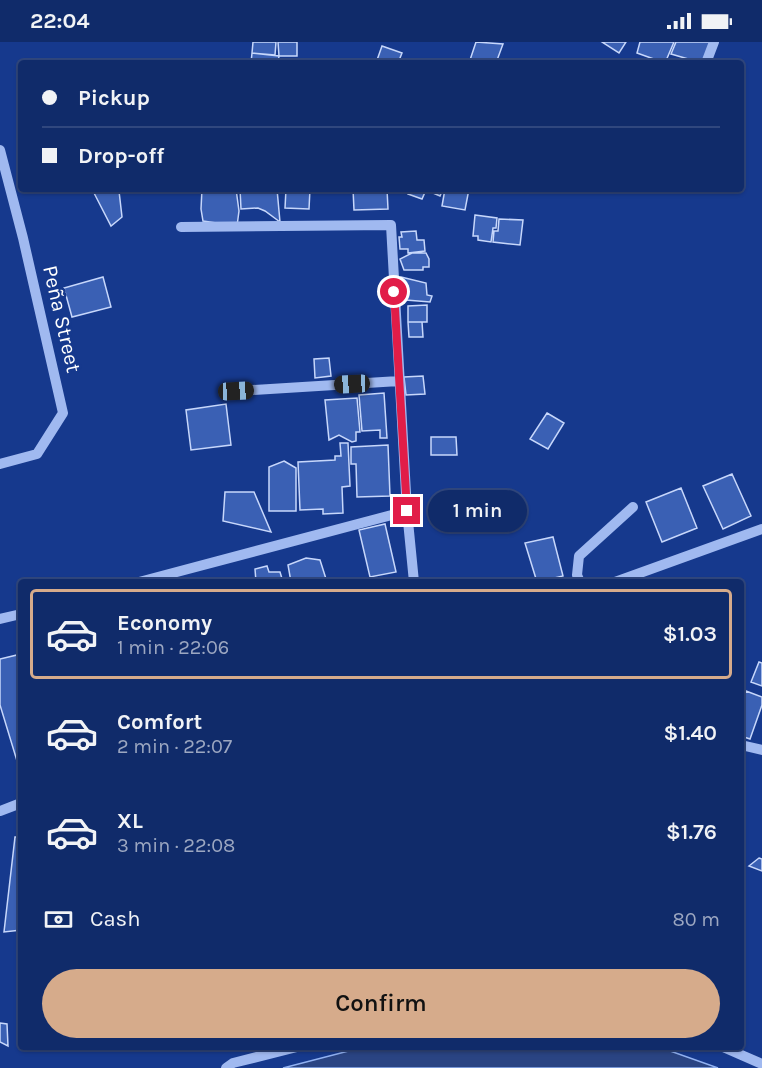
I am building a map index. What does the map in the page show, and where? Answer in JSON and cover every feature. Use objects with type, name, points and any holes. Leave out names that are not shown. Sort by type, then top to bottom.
[{"type":"street","points":[[707,60],[714,42]]},
{"type":"street","name":"Peña Street","points":[[0,150],[63,412],[37,454],[0,464]]},
{"type":"street","points":[[181,227],[391,225],[407,511],[414,579]]},
{"type":"street","points":[[236,391],[399,381]]},
{"type":"street","points":[[579,579],[579,556],[633,507]]},
{"type":"street","points":[[151,579],[407,511]]},
{"type":"street","points":[[623,579],[762,529]]},
{"type":"street","points":[[0,619],[18,615]]},
{"type":"street","points":[[744,745],[762,750]]},
{"type":"street","points":[[0,823],[0,808],[18,804]]},
{"type":"street","points":[[226,1068],[233,1064],[286,1050]]},
{"type":"street","points":[[730,1050],[762,1064]]},
{"type":"water","points":[[352,1050],[667,1050],[718,1068],[283,1068]]},
{"type":"building","points":[[253,42],[276,42],[275,55],[252,53]]},
{"type":"building","points":[[278,42],[297,42],[297,56],[279,56]]},
{"type":"building","points":[[476,42],[503,44],[497,60],[470,60]]},
{"type":"building","points":[[602,42],[626,42],[619,53]]},
{"type":"building","points":[[640,42],[674,42],[666,60],[657,60],[637,53]]},
{"type":"building","points":[[676,42],[711,42],[703,60],[692,60],[671,54]]},
{"type":"building","points":[[382,46],[402,53],[399,60],[377,60]]},
{"type":"building","points":[[252,53],[279,56],[278,60],[251,60]]},
{"type":"building","points":[[119,192],[122,217],[111,226],[94,193]]},
{"type":"building","points":[[202,192],[236,192],[239,211],[237,226],[203,221]]},
{"type":"building","points":[[240,192],[277,192],[280,222],[258,208],[241,209]]},
{"type":"building","points":[[286,192],[310,192],[309,209],[285,208]]},
{"type":"building","points":[[353,192],[387,192],[388,209],[354,210]]},
{"type":"building","points":[[409,192],[425,192],[422,199],[408,194]]},
{"type":"building","points":[[444,192],[468,192],[465,210],[442,206]]},
{"type":"building","points":[[475,215],[497,218],[491,242],[478,240],[478,236],[473,236]]},
{"type":"building","points":[[499,219],[523,220],[520,245],[493,242],[494,231],[498,231]]},
{"type":"building","points":[[416,231],[417,240],[424,240],[425,251],[408,253],[408,249],[400,249],[401,232]]},
{"type":"building","points":[[412,253],[426,253],[429,267],[423,267],[423,270],[404,270],[400,259]]},
{"type":"building","points":[[103,277],[111,307],[72,317],[64,288]]},
{"type":"building","points":[[401,277],[426,283],[427,295],[432,296],[430,302],[406,300],[405,291],[399,290]]},
{"type":"building","points":[[427,305],[427,322],[408,322],[408,306]]},
{"type":"building","points":[[408,322],[422,322],[423,337],[409,337]]},
{"type":"building","points":[[329,358],[331,376],[315,378],[314,359]]},
{"type":"building","points":[[423,376],[425,394],[406,395],[404,377]]},
{"type":"building","points":[[384,393],[387,438],[380,438],[380,430],[362,431],[359,395]]},
{"type":"building","points":[[357,398],[360,432],[356,432],[356,441],[352,442],[339,435],[329,440],[325,400]]},
{"type":"building","points":[[226,404],[231,445],[191,450],[186,410]]},
{"type":"building","points":[[547,413],[564,423],[548,449],[530,439]]},
{"type":"building","points":[[431,437],[456,437],[457,455],[431,455]]},
{"type":"building","points":[[340,443],[348,443],[350,486],[342,487],[343,513],[323,514],[323,509],[300,510],[298,462],[335,460],[335,456],[341,456]]},
{"type":"building","points":[[388,445],[390,496],[357,497],[356,464],[351,464],[351,447]]},
{"type":"building","points":[[284,461],[296,468],[296,511],[269,511],[269,467]]},
{"type":"building","points":[[732,474],[751,516],[723,529],[703,486]]},
{"type":"building","points":[[681,488],[697,528],[662,542],[646,502]]},
{"type":"building","points":[[225,492],[254,492],[271,532],[223,521]]},
{"type":"building","points":[[385,524],[396,572],[370,577],[359,530]]},
{"type":"building","points":[[553,537],[563,576],[536,579],[525,543]]},
{"type":"building","points":[[306,558],[320,560],[326,579],[290,579],[288,565]]},
{"type":"building","points":[[267,566],[269,572],[280,572],[282,579],[256,579],[255,569]]},
{"type":"building","points":[[17,655],[18,659],[18,764],[0,705],[0,659]]},
{"type":"building","points":[[759,662],[762,663],[762,686],[751,682]]},
{"type":"building","points":[[746,691],[762,697],[762,705],[750,739],[744,737]]},
{"type":"building","points":[[15,837],[18,837],[18,930],[4,932]]},
{"type":"building","points":[[759,858],[762,859],[762,871],[749,866]]},
{"type":"building","points":[[0,1023],[7,1024],[8,1046],[0,1042]]},
{"type":"route","points":[[394,292],[407,511]]}]
